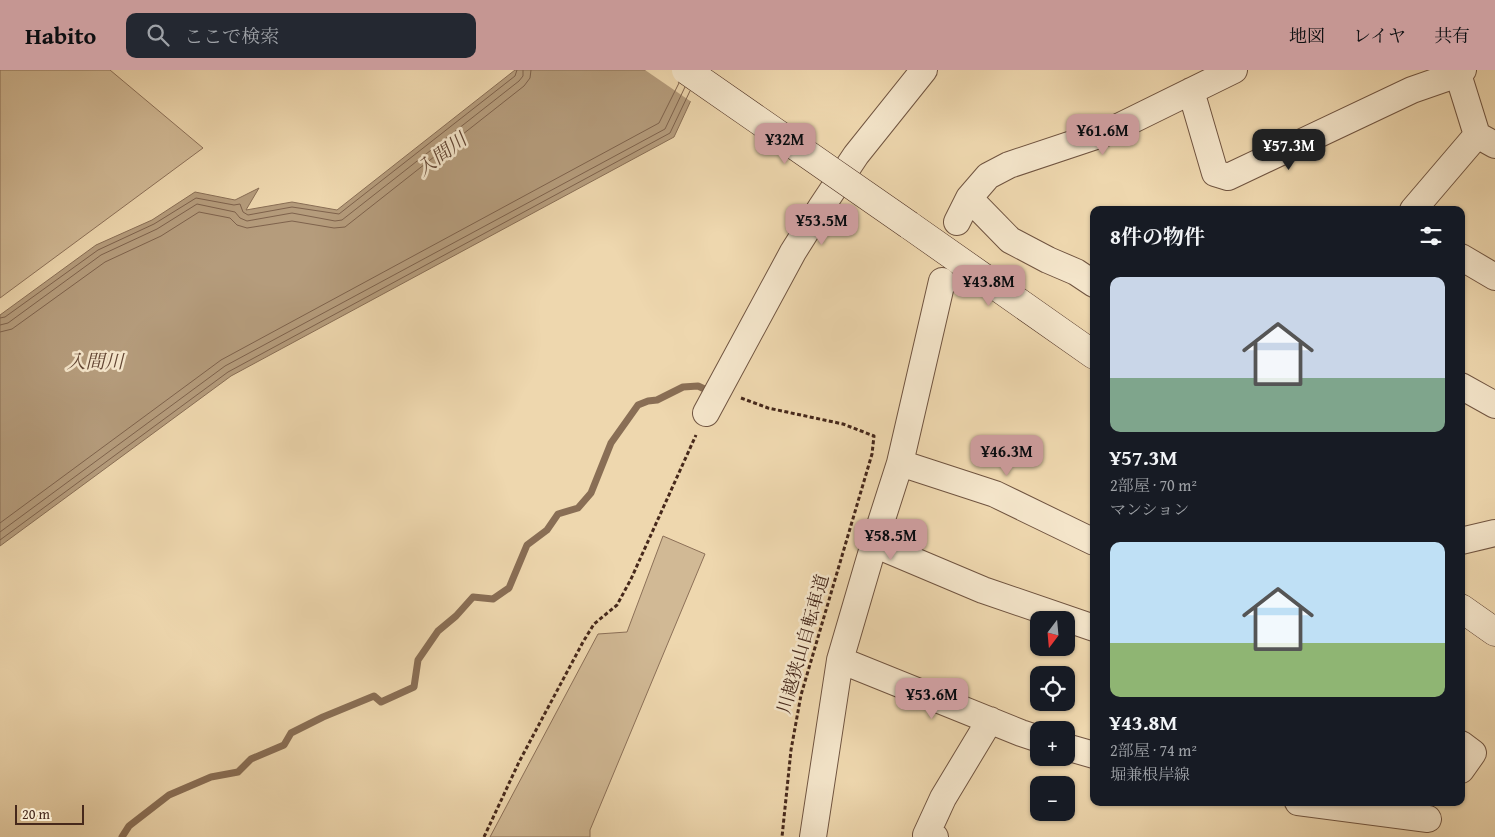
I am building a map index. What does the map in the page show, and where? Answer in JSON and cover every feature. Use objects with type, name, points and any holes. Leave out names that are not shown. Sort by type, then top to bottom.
[{"type":"main road","points":[[686,70],[1090,352]]},
{"type":"main road","points":[[1465,611],[1495,632]]},
{"type":"street","points":[[706,413],[793,252],[822,206],[856,155],[924,70]]},
{"type":"street","points":[[957,222],[969,198],[988,176],[1009,165],[1108,132],[1234,70]]},
{"type":"street","points":[[1191,91],[1215,173],[1228,177],[1412,90],[1460,72],[1486,140],[1417,206]]},
{"type":"street","points":[[969,198],[1010,240],[1076,272],[1090,281]]},
{"type":"street","points":[[1465,259],[1495,277]]},
{"type":"street","points":[[813,837],[840,660],[900,463],[942,281]]},
{"type":"street","points":[[1465,388],[1495,405]]},
{"type":"street","points":[[900,463],[995,494],[1090,540]]},
{"type":"street","points":[[1465,540],[1495,533]]},
{"type":"street","points":[[874,544],[983,590],[1090,627]]},
{"type":"street","points":[[840,660],[1030,736]]},
{"type":"street","points":[[935,837],[926,835],[943,798],[990,720]]},
{"type":"street","points":[[1465,747],[1473,753],[1465,764]]},
{"type":"street","points":[[1075,750],[1090,755]]},
{"type":"street","points":[[1327,806],[1427,820]]},
{"type":"path","name":"川越狭山自転車道","points":[[736,395],[768,408],[843,424],[874,436],[872,454],[801,695],[792,742],[782,837]]},
{"type":"path","points":[[484,837],[519,762],[583,642],[594,624],[617,605],[631,579],[706,413]]},
{"type":"shaded area","points":[[0,70],[110,70],[203,148],[0,298]]},
{"type":"shaded area","points":[[663,536],[705,554],[590,830],[590,837],[490,837],[598,634],[627,632]]},
{"type":"water","name":"入間川","points":[[515,70],[705,70],[674,137],[231,376],[0,546],[0,315],[96,245],[152,220],[195,192],[235,200],[259,188],[246,210],[292,202],[337,210]]},
{"type":"pier","points":[[645,70],[708,70],[693,103]]},
{"type":"waterway","points":[[122,837],[129,826],[169,795],[211,777],[238,772],[251,759],[284,745],[291,733],[323,717],[374,696],[381,702],[414,687],[418,660],[438,631],[456,616],[473,597],[493,599],[509,588],[527,545],[547,530],[558,514],[578,508],[591,493],[611,443],[638,405],[657,400],[683,387],[698,386],[711,392]]}]
